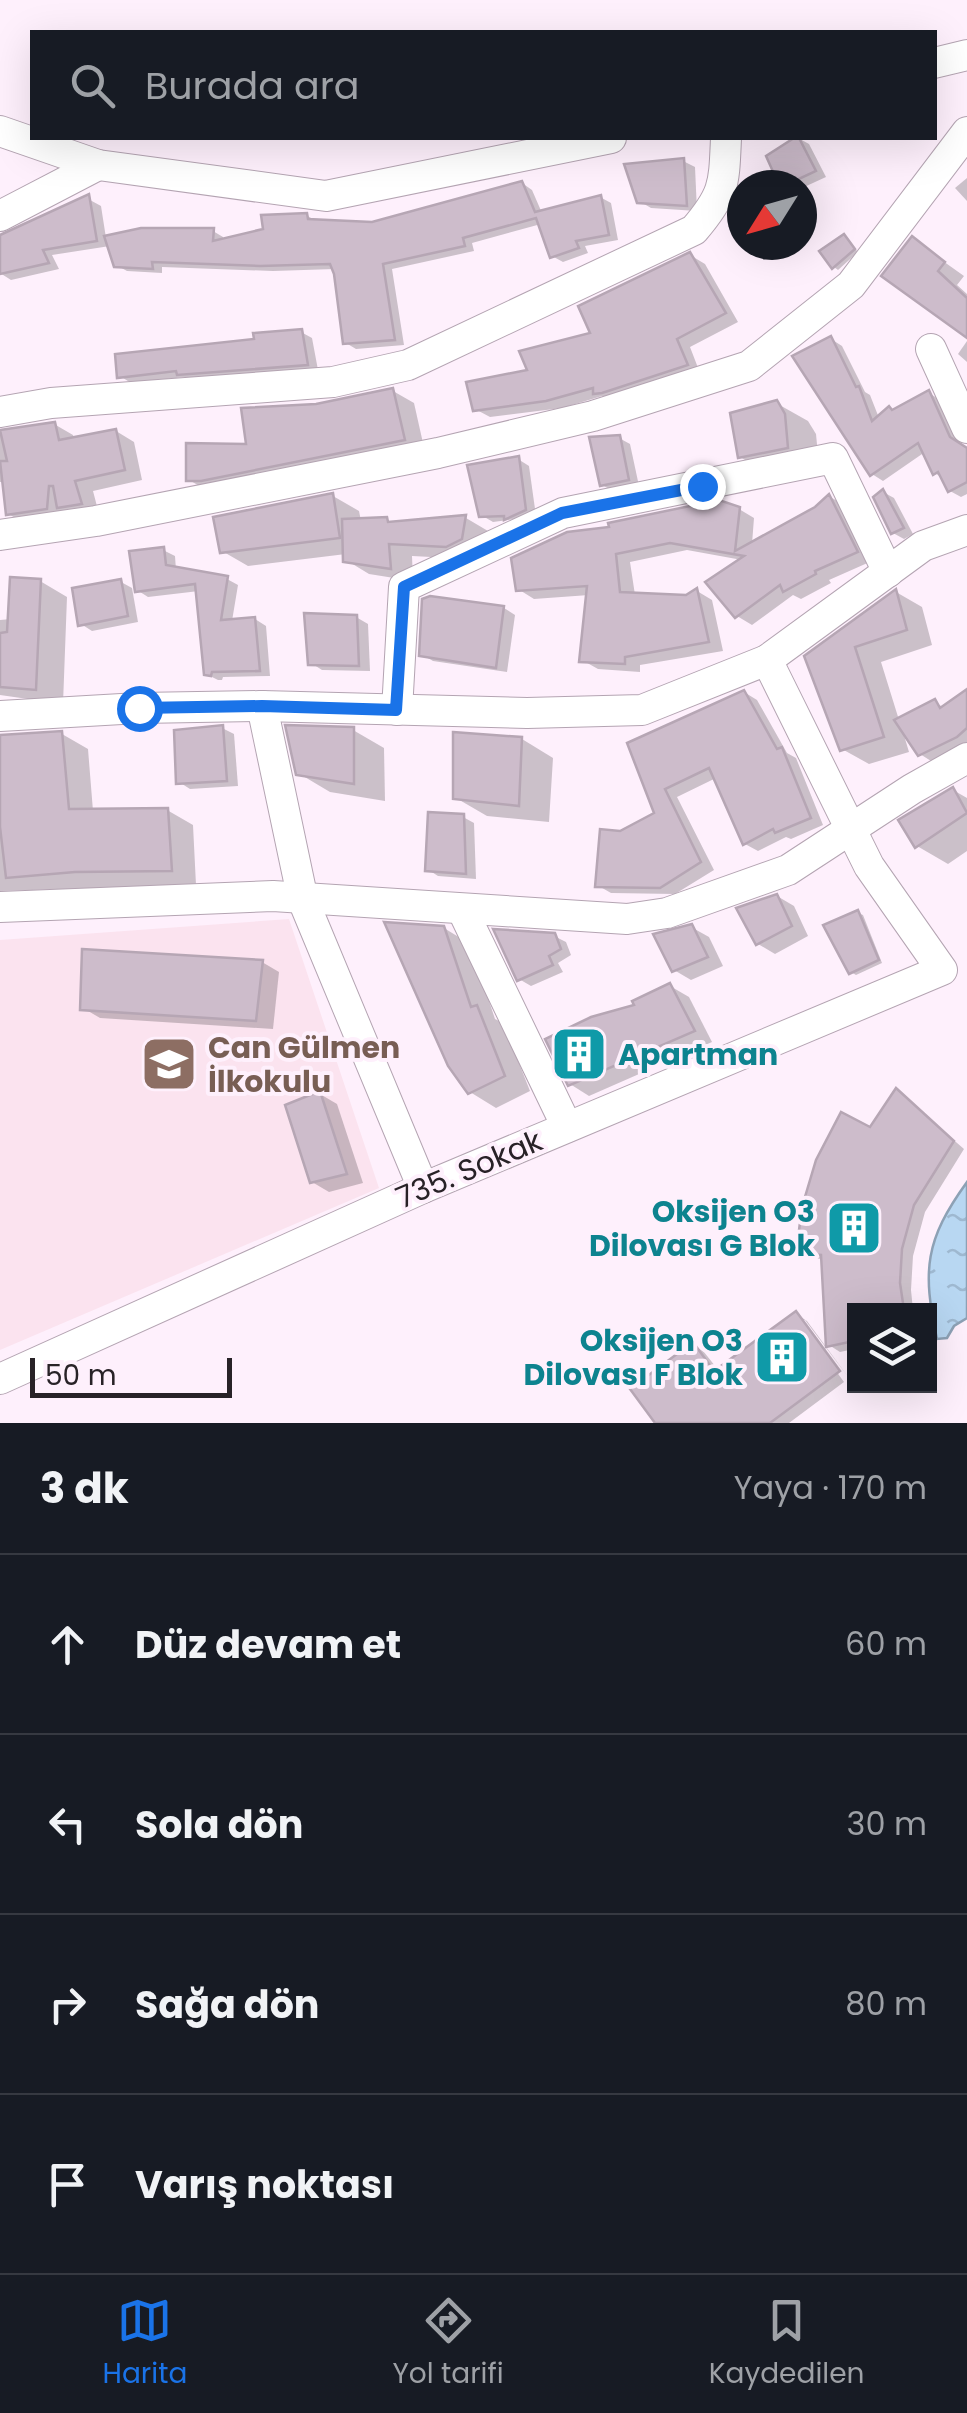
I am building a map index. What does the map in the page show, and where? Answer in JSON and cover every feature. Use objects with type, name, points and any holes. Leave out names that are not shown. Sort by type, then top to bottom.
[{"type":"street","points":[[937,62],[967,54]]},
{"type":"street","points":[[0,131],[98,165],[326,196],[601,140]]},
{"type":"street","points":[[0,536],[438,454],[593,416],[749,366],[850,284],[967,132]]},
{"type":"street","points":[[0,412],[51,403],[333,382],[408,365],[694,230],[716,204],[724,175],[726,140]]},
{"type":"street","points":[[0,216],[98,165]]},
{"type":"street","points":[[931,350],[967,428]]},
{"type":"street","points":[[396,710],[404,587],[562,513],[833,458],[888,572]]},
{"type":"street","points":[[0,716],[262,706],[527,713],[642,710],[767,660],[924,546],[967,530]]},
{"type":"street","points":[[767,660],[851,830]]},
{"type":"street","points":[[262,706],[304,900],[423,1188]]},
{"type":"street","points":[[0,907],[272,896],[627,919],[667,914],[788,870],[967,758]]},
{"type":"street","name":"735. Sokak","points":[[0,1379],[423,1188],[942,970],[869,866],[851,830]]},
{"type":"street","points":[[462,909],[567,1127]]},
{"type":"shaded area","name":"Can Gülmen İlkokulu","points":[[289,919],[379,1188],[0,1350],[0,940]]},
{"type":"water","points":[[967,1182],[967,1318],[954,1326],[947,1338],[937,1339],[937,1303],[931,1303],[929,1294],[931,1256],[942,1221]]},
{"type":"building","points":[[791,140],[800,140],[815,170],[772,170],[766,156]]},
{"type":"building","points":[[684,158],[687,206],[637,203],[624,164]]},
{"type":"building","points":[[522,181],[535,212],[601,195],[609,235],[576,241],[579,248],[550,258],[536,218],[463,238],[465,246],[383,264],[395,340],[343,344],[330,264],[152,262],[153,269],[114,267],[104,236],[141,228],[214,228],[213,241],[263,229],[261,215],[307,213],[308,219],[372,222]]},
{"type":"building","points":[[89,194],[97,241],[43,250],[49,263],[0,274],[0,235]]},
{"type":"building","points":[[844,234],[855,249],[832,269],[819,251]]},
{"type":"building","points":[[912,236],[945,262],[938,271],[967,298],[967,338],[881,276]]},
{"type":"building","points":[[690,252],[726,313],[677,339],[688,365],[602,393],[593,394],[593,388],[546,401],[473,411],[466,382],[527,370],[519,351],[590,333],[578,306]]},
{"type":"building","points":[[302,329],[308,365],[117,378],[115,354],[254,339],[253,333]]},
{"type":"building","points":[[831,336],[856,387],[859,386],[872,421],[889,406],[892,410],[929,390],[950,437],[967,448],[967,482],[948,492],[938,472],[933,475],[918,443],[870,476],[792,356]]},
{"type":"building","points":[[393,388],[405,440],[186,481],[186,443],[246,444],[241,408],[316,404]]},
{"type":"building","points":[[777,400],[785,414],[788,448],[738,458],[730,413]]},
{"type":"building","points":[[55,422],[59,440],[116,429],[125,470],[75,481],[82,504],[57,508],[53,486],[49,486],[47,509],[6,515],[0,461],[7,461],[0,430]]},
{"type":"building","points":[[620,435],[629,480],[600,486],[589,437]]},
{"type":"building","points":[[519,456],[526,510],[504,520],[504,516],[479,517],[467,465]]},
{"type":"building","points":[[883,489],[904,528],[891,534],[873,497]]},
{"type":"building","points":[[333,493],[340,538],[220,553],[213,517]]},
{"type":"building","points":[[829,494],[858,552],[815,571],[816,574],[783,592],[780,585],[735,618],[705,582],[744,556],[670,543],[616,554],[620,592],[686,595],[697,588],[709,642],[625,657],[625,664],[579,662],[587,586],[516,591],[511,558],[567,532],[609,527],[608,523],[719,500],[740,507],[735,551],[815,507]]},
{"type":"building","points":[[466,515],[462,539],[446,547],[389,544],[391,569],[343,562],[342,519],[387,517],[388,522]]},
{"type":"building","points":[[164,547],[166,565],[228,576],[221,620],[255,617],[260,671],[204,675],[195,584],[135,592],[129,551]]},
{"type":"building","points":[[10,577],[41,579],[36,690],[0,687],[0,633],[7,632]]},
{"type":"building","points":[[121,579],[128,616],[78,626],[72,588]]},
{"type":"building","points":[[896,589],[907,630],[855,647],[884,737],[840,751],[804,656]]},
{"type":"building","points":[[430,596],[504,606],[496,668],[419,656],[422,599]]},
{"type":"building","points":[[304,613],[357,615],[359,666],[308,665]]},
{"type":"building","points":[[967,689],[967,728],[918,756],[894,720],[935,699],[940,708]]},
{"type":"building","points":[[744,690],[777,749],[782,747],[811,818],[775,833],[773,829],[743,845],[709,768],[665,789],[701,862],[660,888],[595,887],[600,829],[620,831],[654,813],[627,743]]},
{"type":"building","points":[[223,725],[227,781],[176,784],[174,730]]},
{"type":"building","points":[[285,725],[354,727],[354,784],[296,775]]},
{"type":"building","points":[[62,731],[69,809],[168,808],[172,871],[75,872],[6,878],[0,827],[0,735]]},
{"type":"building","points":[[453,732],[522,737],[519,806],[453,799]]},
{"type":"building","points":[[953,787],[967,813],[915,848],[898,820]]},
{"type":"building","points":[[428,812],[464,814],[466,874],[425,871]]},
{"type":"building","points":[[777,894],[792,926],[756,945],[736,908]]},
{"type":"building","points":[[858,910],[879,960],[849,974],[823,925]]},
{"type":"building","points":[[384,922],[444,926],[471,1007],[477,1005],[505,1076],[468,1094],[448,1066]]},
{"type":"building","points":[[692,924],[708,957],[672,972],[653,934]]},
{"type":"building","points":[[493,929],[555,933],[561,949],[549,956],[553,965],[517,981]]},
{"type":"building","points":[[82,949],[263,960],[256,1021],[80,1010]]},
{"type":"building","points":[[670,983],[695,1031],[568,1086],[545,1039],[591,1017],[634,1005],[632,1001]]},
{"type":"building","name":"Oksijen O3 Dilovası G Blok","points":[[896,1088],[954,1141],[914,1205],[902,1249],[903,1303],[847,1303],[847,1342],[826,1347],[821,1255],[796,1253],[802,1207],[816,1160],[841,1112],[870,1127]]},
{"type":"building","points":[[320,1091],[347,1174],[310,1183],[285,1105]]},
{"type":"building","name":"Oksijen O3 Dilovası F Blok","points":[[796,1311],[840,1371],[770,1423],[655,1423],[630,1389],[693,1342],[714,1371]]},
{"type":"place","name":"Apartman","points":[[579,1054]]},
{"type":"place","name":"Can Gülmen İlkokulu","points":[[169,1064]]},
{"type":"place","name":"Oksijen O3 Dilovası G Blok","points":[[854,1228]]},
{"type":"place","name":"Oksijen O3 Dilovası F Blok","points":[[782,1357]]},
{"type":"route","points":[[139,708],[396,710],[404,587],[562,513],[702,486]]}]
